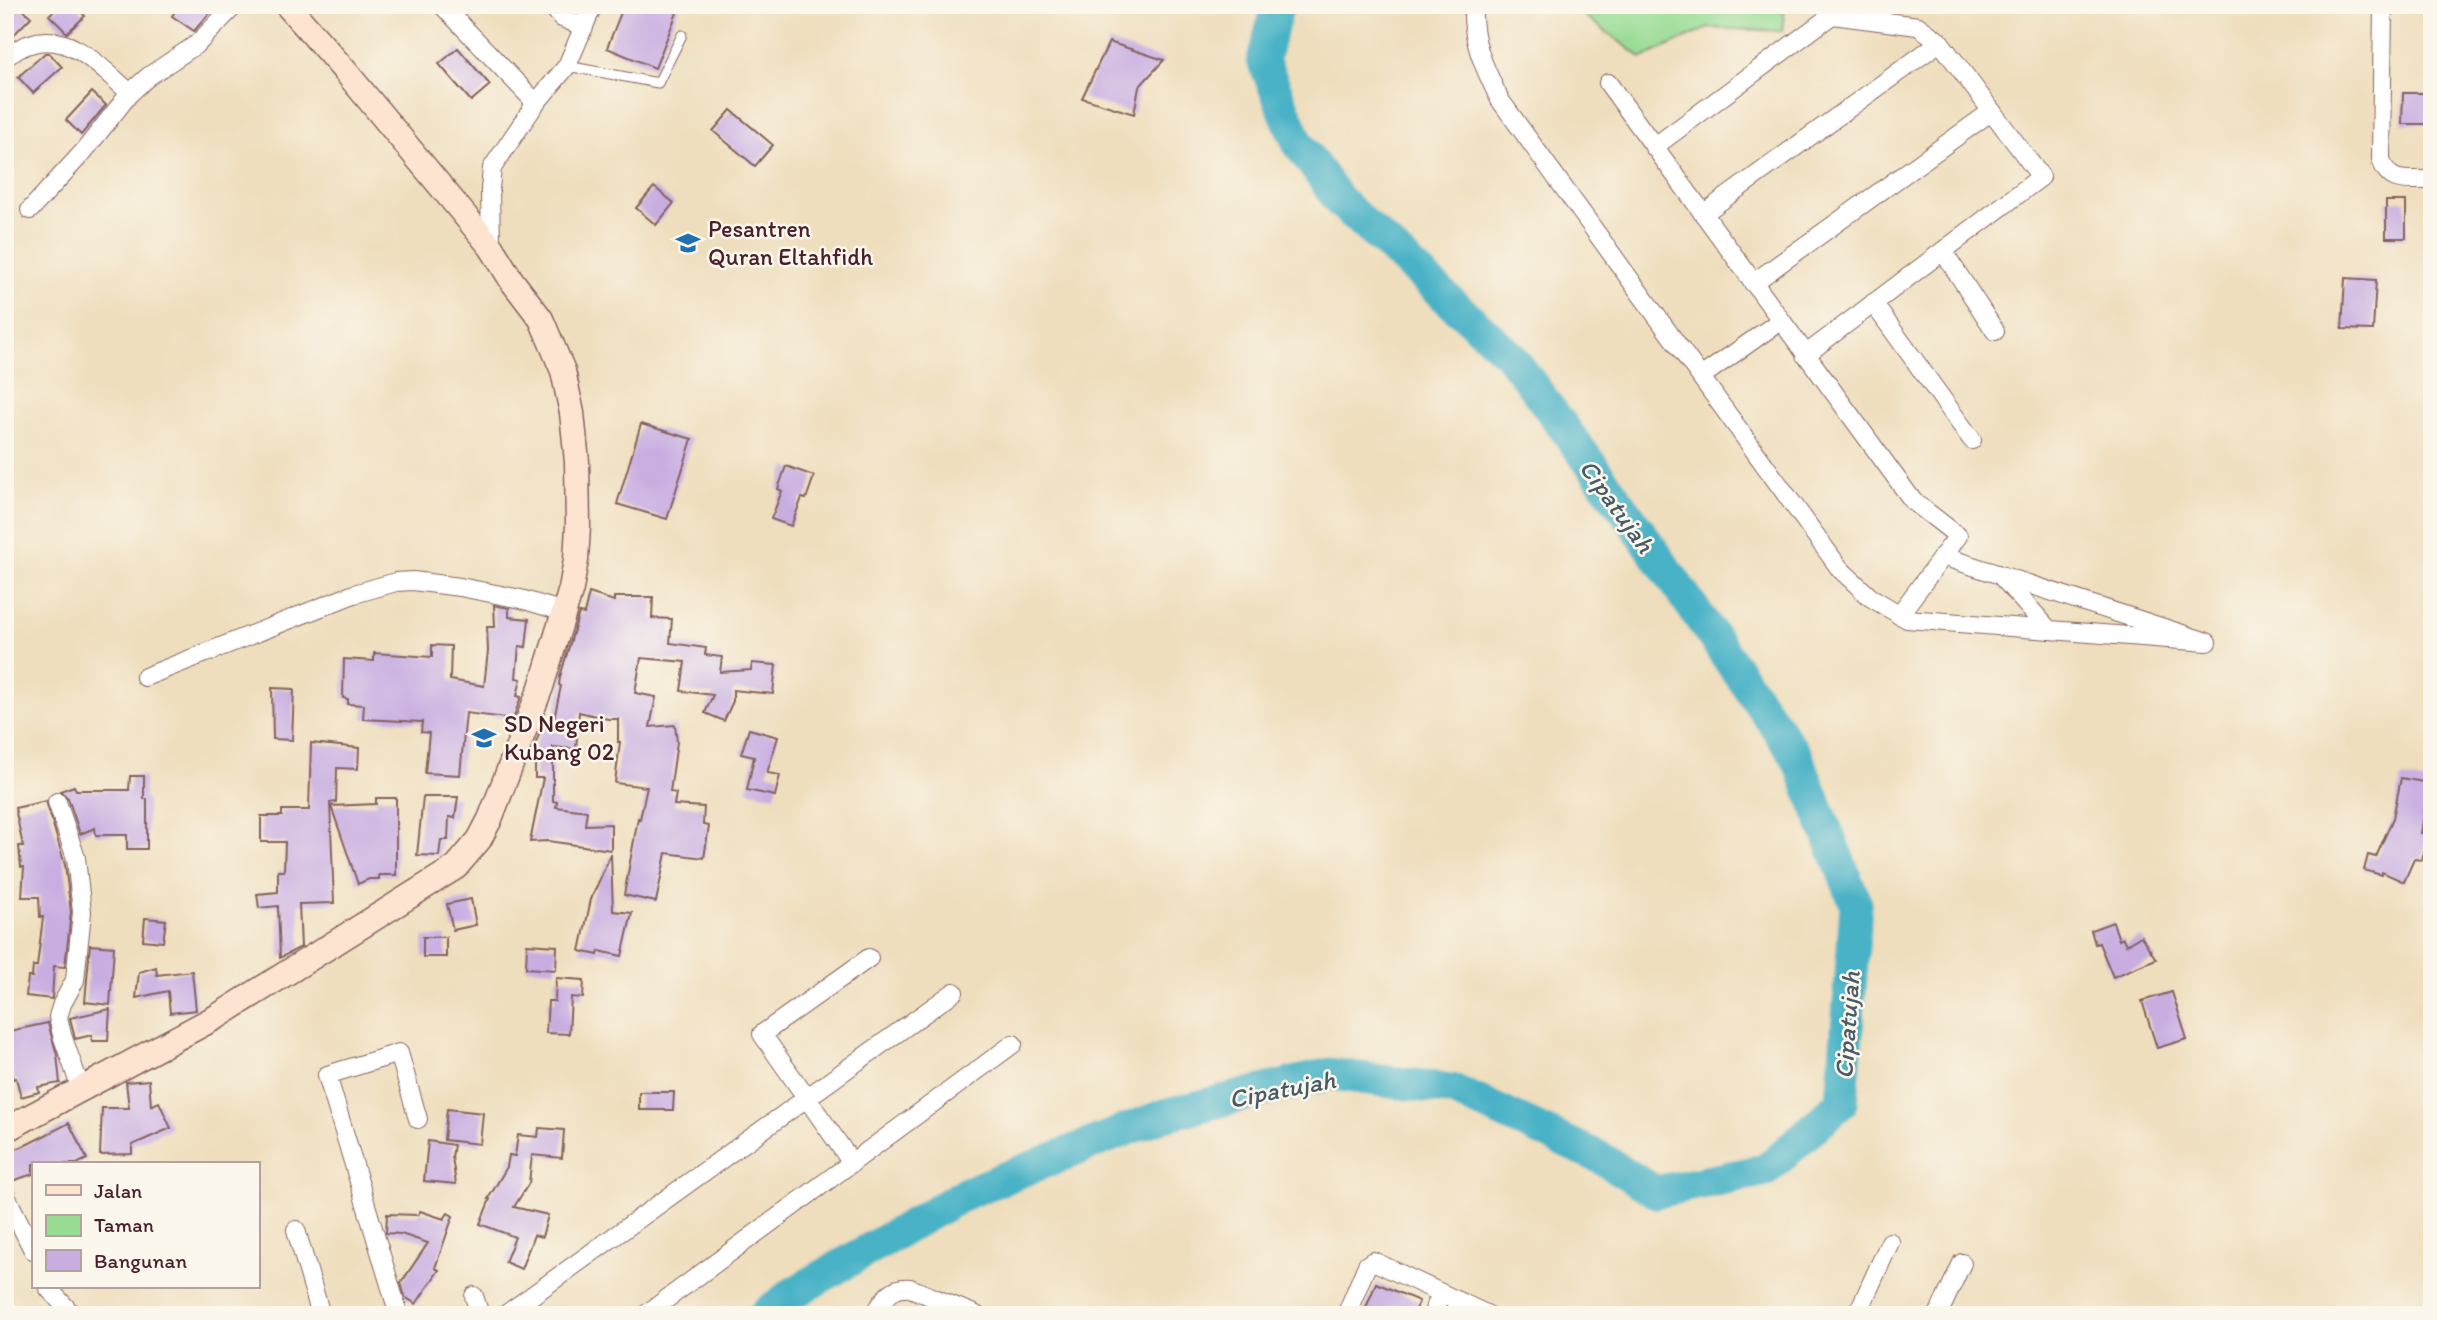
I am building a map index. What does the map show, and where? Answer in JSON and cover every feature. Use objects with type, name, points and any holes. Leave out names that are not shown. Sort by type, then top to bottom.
[{"type":"street","points":[[30,210],[84,151],[130,93],[149,76],[197,44],[235,5]]},
{"type":"street","points":[[5,1130],[218,1016],[456,867],[479,840],[489,819],[541,687],[564,612],[576,559],[577,462],[572,414],[563,371],[552,343],[541,319],[512,282],[491,247],[287,5]]},
{"type":"street","points":[[442,5],[536,103]]},
{"type":"street","points":[[551,5],[562,18],[584,27]]},
{"type":"street","points":[[491,247],[489,189],[492,168],[536,103],[567,66],[593,5]]},
{"type":"street","points":[[1473,5],[1472,23],[1481,62],[1500,100],[1840,569],[1870,597],[1908,619],[2207,642],[1942,556]]},
{"type":"street","points":[[2383,5],[2381,159],[2385,171],[2396,179],[2432,180]]},
{"type":"street","points":[[1654,147],[1832,15],[1918,26],[1940,42],[2041,177],[1805,355]]},
{"type":"street","points":[[5,57],[28,44],[47,40],[68,44],[130,93]]},
{"type":"street","points":[[1703,214],[1940,42]]},
{"type":"street","points":[[1608,83],[1913,501],[1958,536],[1899,615]]},
{"type":"street","points":[[1753,283],[1992,111]]},
{"type":"street","points":[[1943,251],[1995,331]]},
{"type":"street","points":[[1873,303],[1972,440]]},
{"type":"street","points":[[1702,376],[1780,321]]},
{"type":"street","points":[[2000,575],[2049,630]]},
{"type":"street","points":[[145,677],[354,594],[396,582],[413,581],[460,587],[521,599],[564,612]]},
{"type":"street","points":[[57,802],[76,858],[82,912],[75,980],[58,1017],[81,1089]]},
{"type":"street","points":[[852,1163],[762,1034],[869,958]]},
{"type":"street","points":[[505,1315],[954,992]]},
{"type":"street","points":[[645,1315],[1013,1044]]},
{"type":"street","points":[[399,1315],[327,1075],[399,1053],[418,1119]]},
{"type":"street","points":[[5,1194],[32,1248]]},
{"type":"street","points":[[296,1230],[321,1315]]},
{"type":"street","points":[[1857,1315],[1890,1242]]},
{"type":"street","points":[[1346,1315],[1371,1261],[1489,1315]]},
{"type":"street","points":[[1938,1315],[1962,1263]]},
{"type":"street","points":[[874,1315],[889,1294],[902,1287],[976,1315]]},
{"type":"street","points":[[49,1288],[53,1315]]},
{"type":"street","points":[[49,1288],[73,1315]]},
{"type":"street","points":[[1432,1315],[1441,1294]]},
{"type":"street","points":[[474,1296],[480,1315]]},
{"type":"lane","points":[[567,66],[658,83],[682,35]]},
{"type":"green space","points":[[1578,5],[1785,5],[1782,31],[1708,28],[1642,58],[1577,10]]},
{"type":"building","points":[[5,5],[18,5],[31,17],[5,44]]},
{"type":"building","points":[[60,5],[75,5],[85,16],[67,33],[49,15]]},
{"type":"building","points":[[179,5],[217,5],[194,31],[172,16]]},
{"type":"building","points":[[624,5],[680,5],[655,68],[607,48]]},
{"type":"building","points":[[1109,42],[1164,60],[1139,87],[1134,114],[1082,98]]},
{"type":"building","points":[[458,48],[490,85],[471,101],[439,64]]},
{"type":"building","points":[[45,53],[49,53],[62,67],[33,93],[18,77]]},
{"type":"building","points":[[92,92],[106,105],[81,135],[66,120]]},
{"type":"building","points":[[2403,93],[2428,93],[2428,124],[2402,124]]},
{"type":"building","points":[[731,110],[773,145],[755,166],[713,131]]},
{"type":"building","points":[[654,187],[674,203],[656,225],[636,208]]},
{"type":"building","points":[[2386,201],[2406,201],[2406,238],[2386,238]]},
{"type":"building","points":[[2345,278],[2376,280],[2373,330],[2342,329]]},
{"type":"building","points":[[641,424],[692,439],[667,519],[617,504]]},
{"type":"building","points":[[786,466],[814,476],[806,499],[802,498],[791,526],[771,519],[782,491],[778,489]]},
{"type":"building","points":[[589,593],[614,601],[614,597],[653,597],[652,618],[672,619],[670,643],[706,648],[705,655],[722,657],[720,672],[751,670],[752,663],[776,665],[773,694],[733,690],[733,701],[724,721],[705,713],[713,695],[681,691],[685,662],[641,658],[635,693],[656,697],[650,727],[675,725],[677,742],[670,792],[676,793],[674,805],[704,807],[703,825],[709,826],[704,858],[666,853],[656,902],[624,895],[638,818],[640,819],[647,787],[615,783],[620,742],[618,719],[579,712],[576,749],[553,747],[553,801],[557,802],[556,807],[587,811],[585,825],[611,824],[611,850],[548,841],[530,842],[543,778],[535,778],[535,745],[545,719],[554,719],[561,686],[560,677],[579,613],[584,614]]},
{"type":"building","points":[[494,605],[509,608],[509,617],[529,619],[526,647],[519,646],[516,678],[521,679],[517,696],[521,697],[513,719],[466,713],[460,775],[425,773],[429,733],[421,732],[422,722],[363,719],[364,705],[348,704],[348,699],[343,698],[344,659],[374,661],[374,653],[432,657],[432,645],[451,646],[450,680],[484,686],[488,651],[487,627],[495,627]]},
{"type":"building","points":[[272,688],[294,689],[292,740],[273,739]]},
{"type":"building","points":[[749,729],[778,737],[767,773],[780,775],[775,796],[747,790],[754,757],[741,754]]},
{"type":"building","points":[[311,743],[359,748],[358,769],[337,768],[336,802],[330,803],[334,903],[299,904],[301,947],[280,958],[278,906],[259,908],[257,894],[278,892],[278,871],[284,871],[285,842],[261,842],[261,816],[282,816],[282,810],[309,810]]},
{"type":"building","points":[[130,776],[144,776],[147,849],[127,849],[127,835],[96,835],[95,828],[80,834],[68,798],[60,791],[74,786],[76,790],[129,790]]},
{"type":"building","points":[[2401,778],[2429,783],[2421,833],[2427,834],[2422,860],[2414,859],[2404,882],[2382,872],[2381,875],[2364,870],[2368,855],[2376,857],[2393,818]]},
{"type":"building","points":[[423,797],[458,797],[455,818],[449,817],[448,840],[441,840],[439,856],[417,855]]},
{"type":"building","points":[[376,798],[396,798],[396,875],[379,875],[379,879],[369,879],[358,884],[331,806],[376,804]]},
{"type":"building","points":[[46,801],[65,865],[71,912],[65,967],[54,966],[52,999],[26,996],[28,977],[32,977],[33,966],[37,966],[43,917],[40,917],[39,897],[22,897],[24,867],[21,867],[19,846],[23,846],[15,808]]},
{"type":"building","points":[[611,854],[613,911],[632,913],[622,956],[599,951],[598,955],[580,951],[591,899]]},
{"type":"building","points":[[471,899],[476,925],[453,930],[447,904]]},
{"type":"building","points":[[145,918],[166,920],[163,942],[143,940]]},
{"type":"building","points":[[2113,922],[2119,940],[2123,938],[2126,945],[2141,936],[2156,959],[2113,977],[2099,943],[2095,944],[2091,930]]},
{"type":"building","points":[[423,937],[446,937],[446,957],[423,957]]},
{"type":"building","points":[[527,944],[557,946],[556,970],[526,968]]},
{"type":"building","points":[[90,945],[114,947],[110,1005],[85,1002]]},
{"type":"building","points":[[156,967],[157,975],[192,971],[196,1010],[170,1013],[168,991],[136,998],[139,972]]},
{"type":"building","points":[[556,978],[584,980],[583,998],[571,997],[569,1034],[546,1033],[548,1001],[555,1001]]},
{"type":"building","points":[[2172,992],[2187,1039],[2157,1048],[2142,1001]]},
{"type":"building","points":[[110,1009],[108,1041],[92,1041],[92,1035],[75,1039],[70,1018]]},
{"type":"building","points":[[48,1023],[57,1055],[60,1083],[38,1087],[39,1092],[21,1097],[16,1078],[13,1079],[5,1032]]},
{"type":"building","points":[[149,1080],[151,1106],[159,1102],[171,1128],[132,1145],[132,1154],[100,1155],[102,1108],[129,1108],[126,1082]]},
{"type":"building","points":[[639,1092],[674,1092],[673,1110],[639,1110]]},
{"type":"building","points":[[447,1109],[483,1113],[480,1144],[444,1140]]},
{"type":"building","points":[[69,1123],[87,1159],[81,1162],[32,1162],[32,1174],[12,1181],[5,1162],[5,1152],[22,1147]]},
{"type":"building","points":[[539,1128],[564,1130],[562,1158],[532,1155],[529,1183],[514,1207],[548,1215],[542,1237],[534,1235],[521,1269],[505,1262],[515,1237],[480,1224],[488,1199],[507,1167],[509,1155],[515,1156],[518,1135],[538,1137]]},
{"type":"building","points":[[428,1141],[454,1145],[452,1157],[456,1184],[424,1181]]},
{"type":"building","points":[[420,1211],[444,1219],[448,1213],[453,1216],[435,1268],[439,1270],[416,1304],[405,1297],[401,1283],[428,1243],[401,1234],[386,1233],[387,1214],[418,1215]]},
{"type":"building","points":[[1376,1283],[1419,1301],[1414,1315],[1363,1315]]},
{"type":"waterway","name":"Cipatujah","points":[[764,1315],[790,1295],[966,1193],[1164,1115],[1330,1074],[1453,1090],[1599,1157],[1656,1192],[1766,1170],[1842,1102],[1856,904],[1797,757],[1624,509],[1510,355],[1340,202],[1298,143],[1263,60],[1278,5]]},
{"type":"place","name":"Pesantren Quran Eltahfidh","points":[[688,243]]},
{"type":"place","name":"SD Negeri Kubang 02","points":[[484,738]]}]
